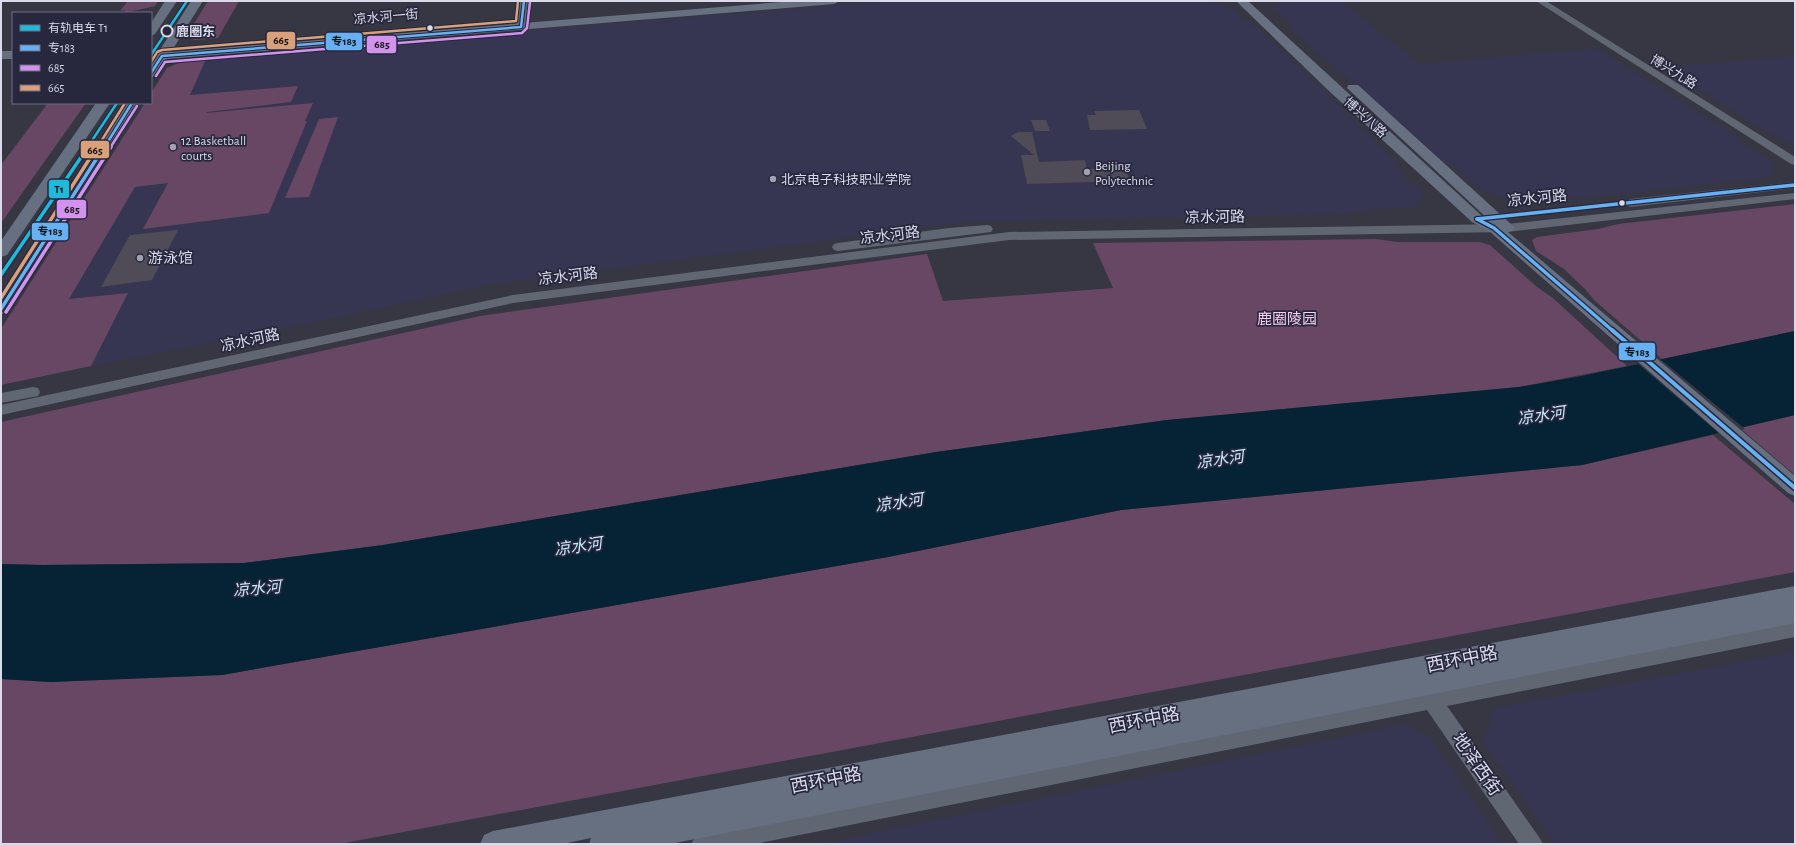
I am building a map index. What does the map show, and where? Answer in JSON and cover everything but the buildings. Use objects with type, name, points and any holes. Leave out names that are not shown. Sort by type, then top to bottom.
[{"type":"main road","points":[[152,30],[171,1]]},
{"type":"main road","points":[[152,70],[158,53],[197,1]]},
{"type":"main road","name":"凉水河一街","points":[[521,23],[744,1]]},
{"type":"main road","name":"凉水河一街","points":[[158,53],[521,23],[834,1]]},
{"type":"main road","name":"博兴八路","points":[[1242,1],[1332,87],[1478,219],[1500,225]]},
{"type":"main road","name":"博兴八路","points":[[1256,1],[1500,225]]},
{"type":"main road","points":[[1,55],[12,55]]},
{"type":"main road","points":[[1,63],[12,63]]},
{"type":"main road","points":[[1,252],[102,104]]},
{"type":"main road","points":[[1,309],[131,104]]},
{"type":"main road","points":[[1500,225],[1634,346],[1794,484]]},
{"type":"main road","name":"西环中路","points":[[493,844],[1795,595]]},
{"type":"main road","name":"西环中路","points":[[602,844],[1427,693],[1795,613]]},
{"type":"street","points":[[521,23],[524,1]]},
{"type":"street","name":"博兴九路","points":[[1540,1],[1795,162]]},
{"type":"street","name":"凉水河路","points":[[1500,225],[1795,185]]},
{"type":"street","name":"凉水河路","points":[[1,410],[513,299],[1009,236],[1500,225],[1795,196]]},
{"type":"street","name":"凉水河路","points":[[1,398],[292,338],[449,302],[506,292],[949,232],[1013,228],[1478,219]]},
{"type":"street","points":[[702,844],[1427,693],[1795,629]]},
{"type":"street","name":"地泽西街","points":[[1427,693],[1532,844]]},
{"type":"shaded area","name":"北京电子科技职业学院","points":[[895,1],[1208,1],[1231,8],[1244,21],[1258,29],[1320,87],[1393,160],[1398,171],[1424,195],[1414,208],[1372,209],[1344,214],[975,221],[488,285],[278,330],[91,366],[128,294],[69,299],[189,95],[206,59],[256,53],[431,39],[431,41],[439,40],[439,38],[488,34],[488,36],[534,32],[535,30]]},
{"type":"shaded area","points":[[1282,1],[1341,1],[1420,64],[1595,48],[1731,133],[1744,145],[1773,163],[1770,177],[1584,198],[1557,197],[1520,202],[1482,191],[1457,169],[1436,157],[1293,30],[1288,21],[1272,8]]},
{"type":"shaded area","points":[[1795,56],[1795,145],[1763,129],[1664,67]]},
{"type":"shaded area","points":[[1795,652],[1795,844],[1556,844],[1483,742],[1495,708]]},
{"type":"shaded area","points":[[1406,724],[1430,738],[1502,844],[819,844]]},
{"type":"green space","points":[[128,1],[158,1],[155,6],[128,12],[124,12],[125,10],[120,11]]},
{"type":"green space","points":[[208,1],[239,1],[218,38],[195,40],[188,38],[190,30]]},
{"type":"green space","points":[[206,59],[190,95],[298,86],[291,102],[206,113],[313,103],[269,213],[143,229],[168,183],[135,187],[69,299],[128,293],[91,366],[1,385],[1,329],[144,104],[152,104],[152,91],[167,68],[186,60]]},
{"type":"green space","points":[[47,104],[85,104],[1,223],[1,165]]},
{"type":"green space","points":[[338,117],[309,197],[285,198],[319,119]]},
{"type":"green space","points":[[1795,204],[1795,331],[1662,359],[1594,300],[1564,269],[1536,251],[1532,240],[1537,237],[1598,229],[1618,224]]},
{"type":"green space","name":"鹿圈陵园","points":[[1375,239],[1398,242],[1480,242],[1490,245],[1537,287],[1553,298],[1627,366],[1519,387],[1167,420],[936,452],[383,545],[244,563],[1,564],[1,422],[480,316],[927,254],[943,301],[1113,288],[1093,243]]},
{"type":"green space","points":[[1795,415],[1795,475],[1740,428]]},
{"type":"green space","points":[[1713,435],[1795,504],[1795,572],[339,844],[1,844],[1,679],[51,682],[222,675],[888,557],[1121,510],[1582,465]]},
{"type":"water","name":"凉水河","points":[[1795,331],[1795,415],[1582,465],[1121,510],[888,557],[222,675],[51,682],[1,679],[1,564],[244,563],[383,545],[936,452],[1167,420],[1519,387],[1577,377]]},
{"type":"pier","points":[[1659,358],[1745,429],[1721,435],[1636,362]]},
{"type":"tram line","name":"T1","points":[[152,54],[187,1]]},
{"type":"tram line","name":"T1","points":[[1,275],[116,104]]},
{"type":"transit line","name":"665","points":[[152,60],[157,52],[162,50],[516,21],[518,1]]},
{"type":"transit line","name":"专183","points":[[152,71],[162,56],[521,27],[524,1]]},
{"type":"transit line","name":"685","points":[[156,76],[165,62],[522,33],[527,28],[530,2]]},
{"type":"transit line","name":"665","points":[[1,298],[124,104]]},
{"type":"transit line","name":"专183","points":[[1,309],[131,104]]},
{"type":"transit line","name":"685","points":[[6,312],[137,106]]},
{"type":"transit line","name":"专183","points":[[1477,219],[1795,185]]},
{"type":"transit line","name":"专183","points":[[1477,219],[1494,228],[1795,488]]},
{"type":"place","name":"鹿圈东","points":[[167,31]]},
{"type":"place","name":"12 Basketball courts","points":[[173,147]]},
{"type":"place","name":"Beijing Polytechnic","points":[[1087,172]]},
{"type":"place","name":"北京电子科技职业学院","points":[[773,179]]},
{"type":"place","name":"游泳馆","points":[[140,258]]}]
